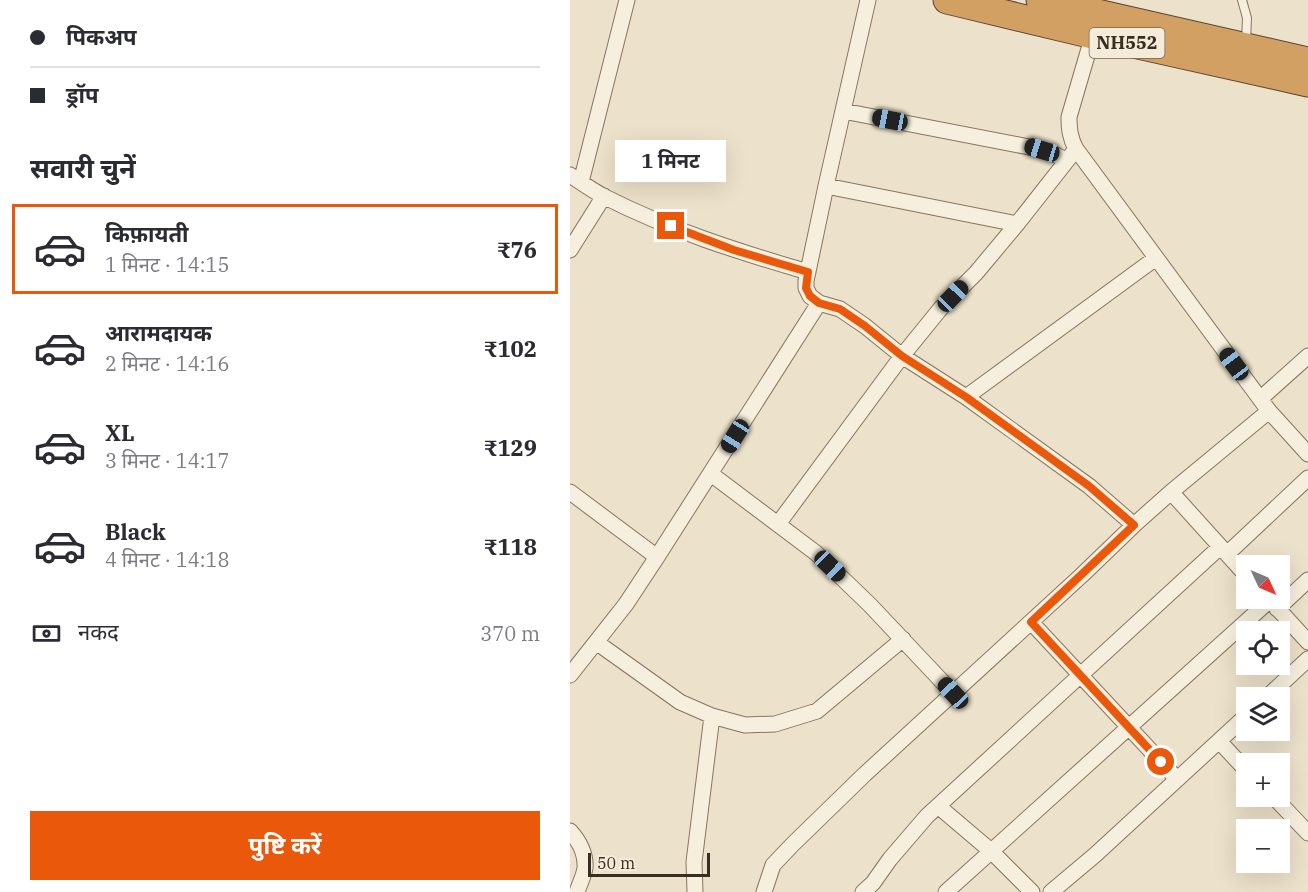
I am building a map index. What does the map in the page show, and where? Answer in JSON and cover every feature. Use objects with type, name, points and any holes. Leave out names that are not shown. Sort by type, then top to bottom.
[{"type":"highway","name":"NH552","points":[[947,0],[1308,83]]},
{"type":"highway","name":"NH552","points":[[1040,0],[1308,61]]},
{"type":"street","points":[[627,0],[576,179],[604,196],[650,218],[734,250],[808,272]]},
{"type":"street","points":[[868,0],[808,272],[806,288],[810,296],[819,303],[840,309],[902,356],[966,397],[1089,486],[1134,525]]},
{"type":"street","points":[[778,524],[902,356],[941,308],[976,273],[1017,224],[1071,154],[1069,117],[1093,35]]},
{"type":"street","points":[[843,111],[1029,147],[1054,154],[1071,154]]},
{"type":"street","points":[[1071,154],[1156,258],[1264,405],[1308,454]]},
{"type":"street","points":[[826,186],[1017,224]]},
{"type":"street","points":[[570,250],[604,196]]},
{"type":"street","points":[[966,397],[1156,258]]},
{"type":"street","points":[[572,668],[626,604],[819,303]]},
{"type":"street","points":[[764,892],[773,866],[793,844],[865,774],[1264,405],[1308,356]]},
{"type":"street","points":[[711,474],[816,553],[870,605],[953,693]]},
{"type":"street","points":[[863,892],[927,816],[1081,675],[1308,478]]},
{"type":"street","points":[[570,492],[657,557]]},
{"type":"street","points":[[1171,492],[1236,564]]},
{"type":"street","points":[[1290,592],[1308,580]]},
{"type":"street","points":[[946,892],[1128,728],[1265,609]]},
{"type":"street","points":[[1278,609],[1308,642]]},
{"type":"street","points":[[1031,622],[1178,779]]},
{"type":"street","points":[[596,642],[680,702],[712,716],[745,725],[775,724],[817,711],[903,639]]},
{"type":"street","points":[[1278,687],[1308,659]]},
{"type":"street","points":[[695,892],[694,862],[712,716]]},
{"type":"street","points":[[1051,892],[1095,855],[1236,725]]},
{"type":"street","points":[[1219,741],[1236,759]]},
{"type":"street","points":[[938,806],[991,851],[1032,892]]},
{"type":"street","points":[[1283,807],[1308,833]]},
{"type":"street","points":[[570,831],[576,837],[583,852],[585,869],[577,892]]},
{"type":"lane","points":[[1242,0],[1247,18],[1245,46]]},
{"type":"route","points":[[671,226],[734,250],[808,272],[806,288],[810,296],[819,303],[840,309],[902,356],[966,397],[1089,486],[1134,525],[1031,622],[1161,762]]}]
